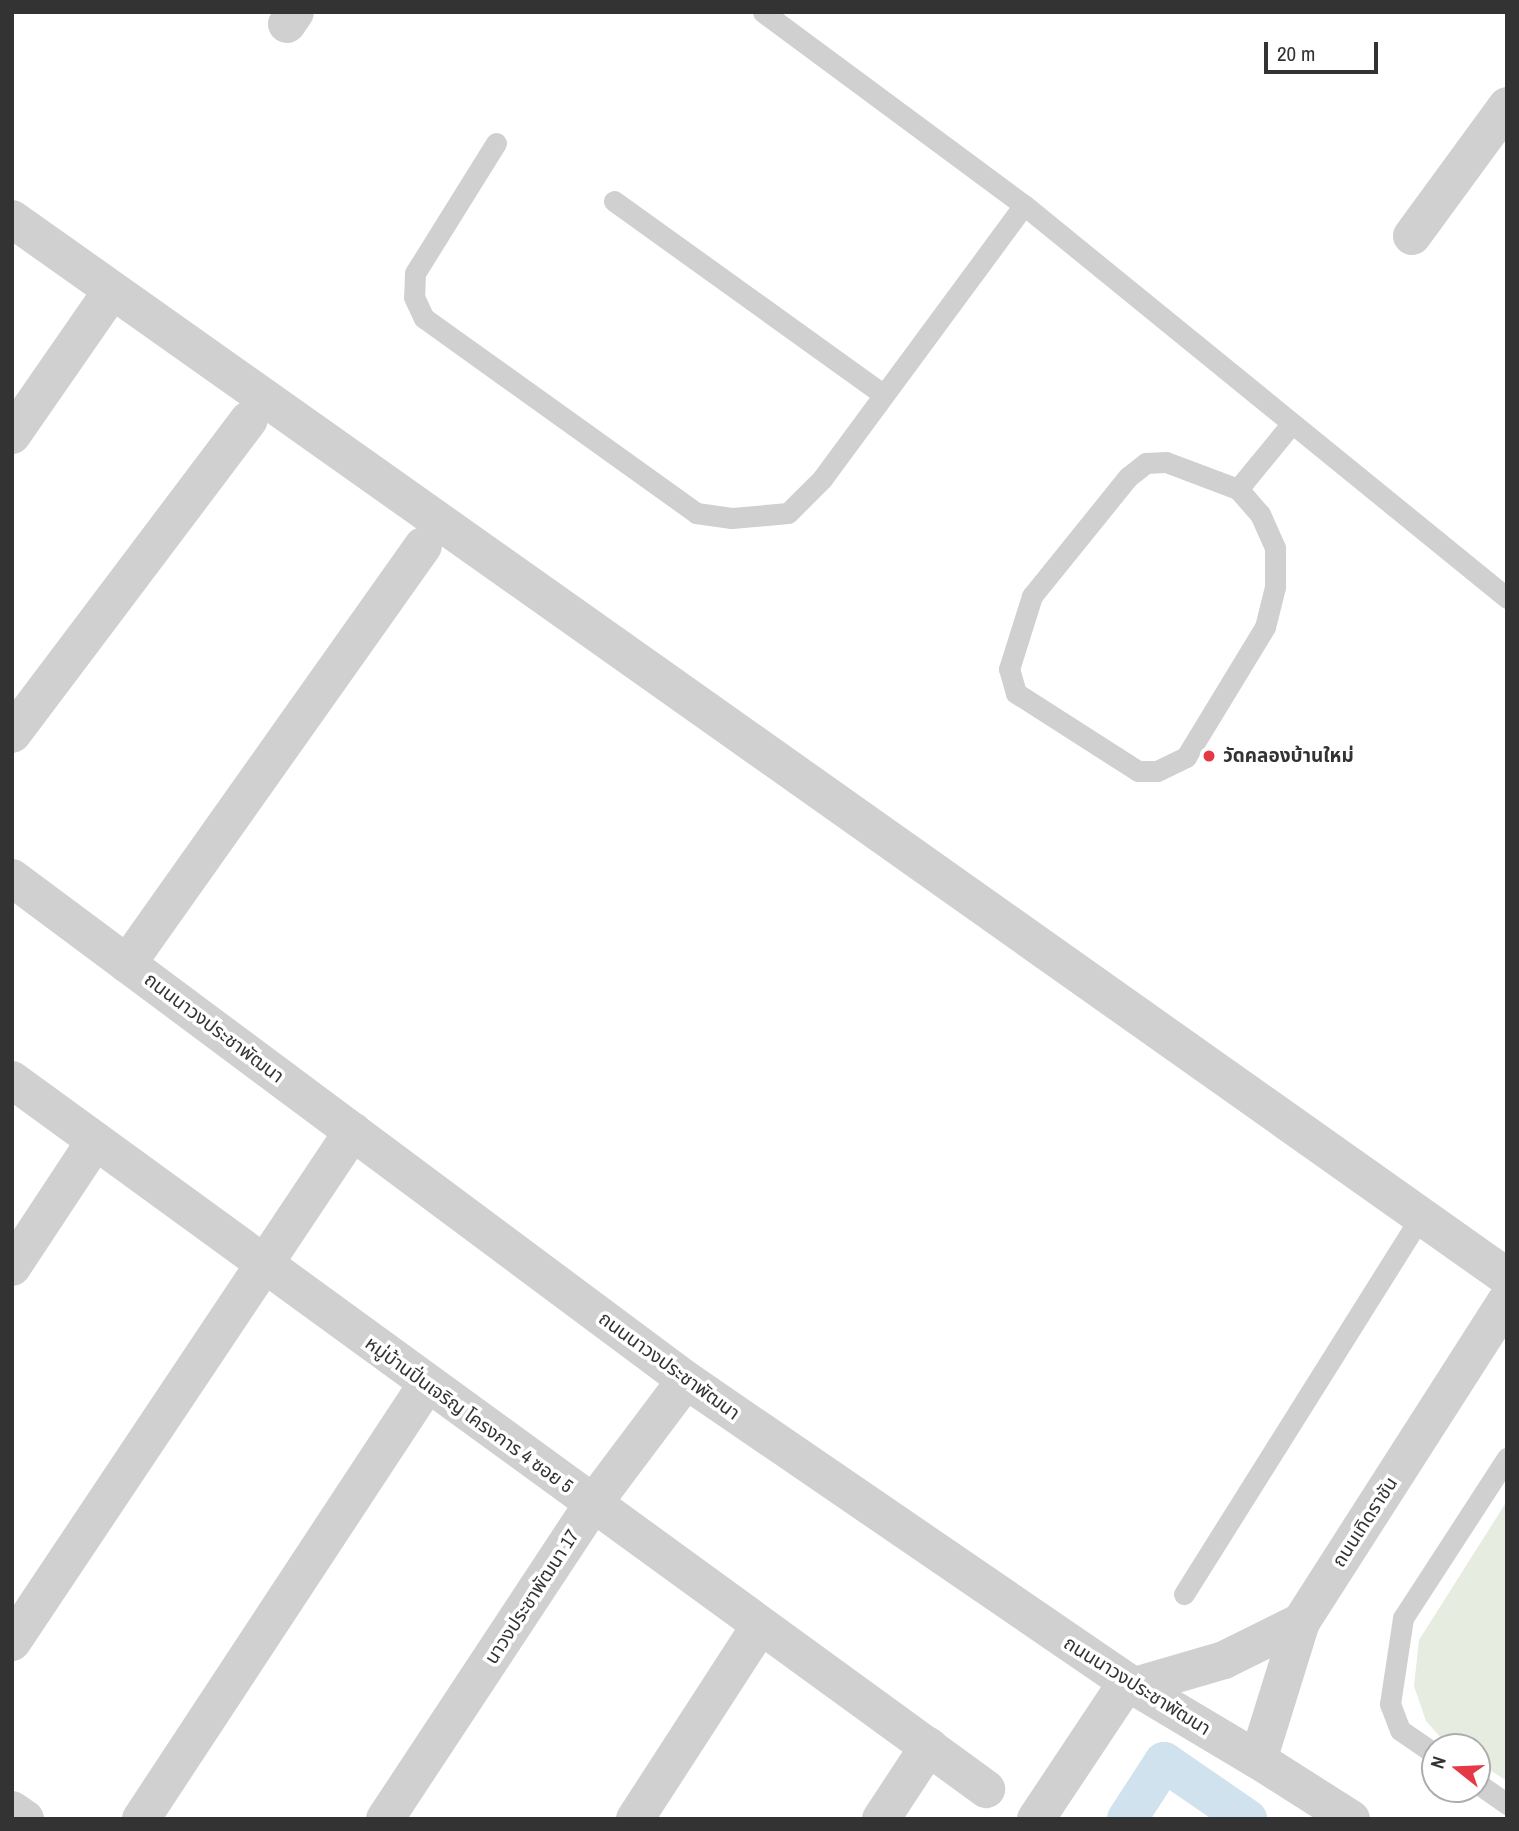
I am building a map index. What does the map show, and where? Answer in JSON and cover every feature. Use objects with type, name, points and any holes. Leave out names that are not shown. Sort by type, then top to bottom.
[{"type":"street","points":[[1412,236],[1507,106]]},
{"type":"street","points":[[12,219],[111,292],[1422,1214],[1507,1277]]},
{"type":"street","points":[[12,435],[111,292]]},
{"type":"street","points":[[12,734],[250,420]]},
{"type":"street","points":[[127,964],[423,547]]},
{"type":"street","name":"ถนนนาวงประชาพัฒนา","points":[[14,884],[127,964],[686,1380],[1131,1684],[1351,1819]]},
{"type":"street","name":"หมู่บ้านปิ่นเจริญ โครงการ 4 ซอย 5","points":[[12,1080],[759,1627],[986,1789]]},
{"type":"street","points":[[12,1642],[261,1262],[353,1131]]},
{"type":"street","points":[[12,1267],[95,1141]]},
{"type":"street","name":"ถนนเทิดราชัน","points":[[1258,1760],[1301,1622],[1507,1300]]},
{"type":"street","name":"นาวงประชาพัฒนา 17","points":[[385,1819],[592,1505],[686,1380]]},
{"type":"street","points":[[141,1819],[427,1384]]},
{"type":"street","points":[[1036,1819],[1131,1684],[1224,1660],[1301,1622]]},
{"type":"street","points":[[635,1819],[759,1627]]},
{"type":"street","points":[[881,1819],[929,1746]]},
{"type":"street","points":[[12,1810],[26,1819]]},
{"type":"lane","points":[[763,12],[1024,205],[1289,427],[1507,598]]},
{"type":"lane","points":[[496,143],[415,273],[414,298],[424,318],[696,513],[767,519],[788,513],[822,479],[880,393],[1024,205]]},
{"type":"lane","points":[[614,201],[880,393]]},
{"type":"lane","points":[[1238,489],[1289,427]]},
{"type":"lane","points":[[1167,462],[1238,489],[1260,514],[1275,548],[1275,587],[1265,627],[1186,757],[1157,771],[1138,771],[1016,693],[1009,669],[1032,596],[1128,477],[1146,463],[1167,462]]},
{"type":"lane","points":[[1184,1594],[1422,1214]]},
{"type":"lane","points":[[1421,1744],[1400,1730],[1390,1704],[1403,1618],[1507,1458]]},
{"type":"lane","points":[[1491,1793],[1507,1804]]},
{"type":"shaded area","points":[[1507,1501],[1507,1781],[1491,1771],[1491,1733],[1437,1733],[1426,1721],[1414,1686],[1419,1640]]},
{"type":"waterway","points":[[1127,1819],[1164,1762],[1247,1819]]},
{"type":"place","name":"วัดคลองบ้านใหม่","points":[[1209,756]]}]
